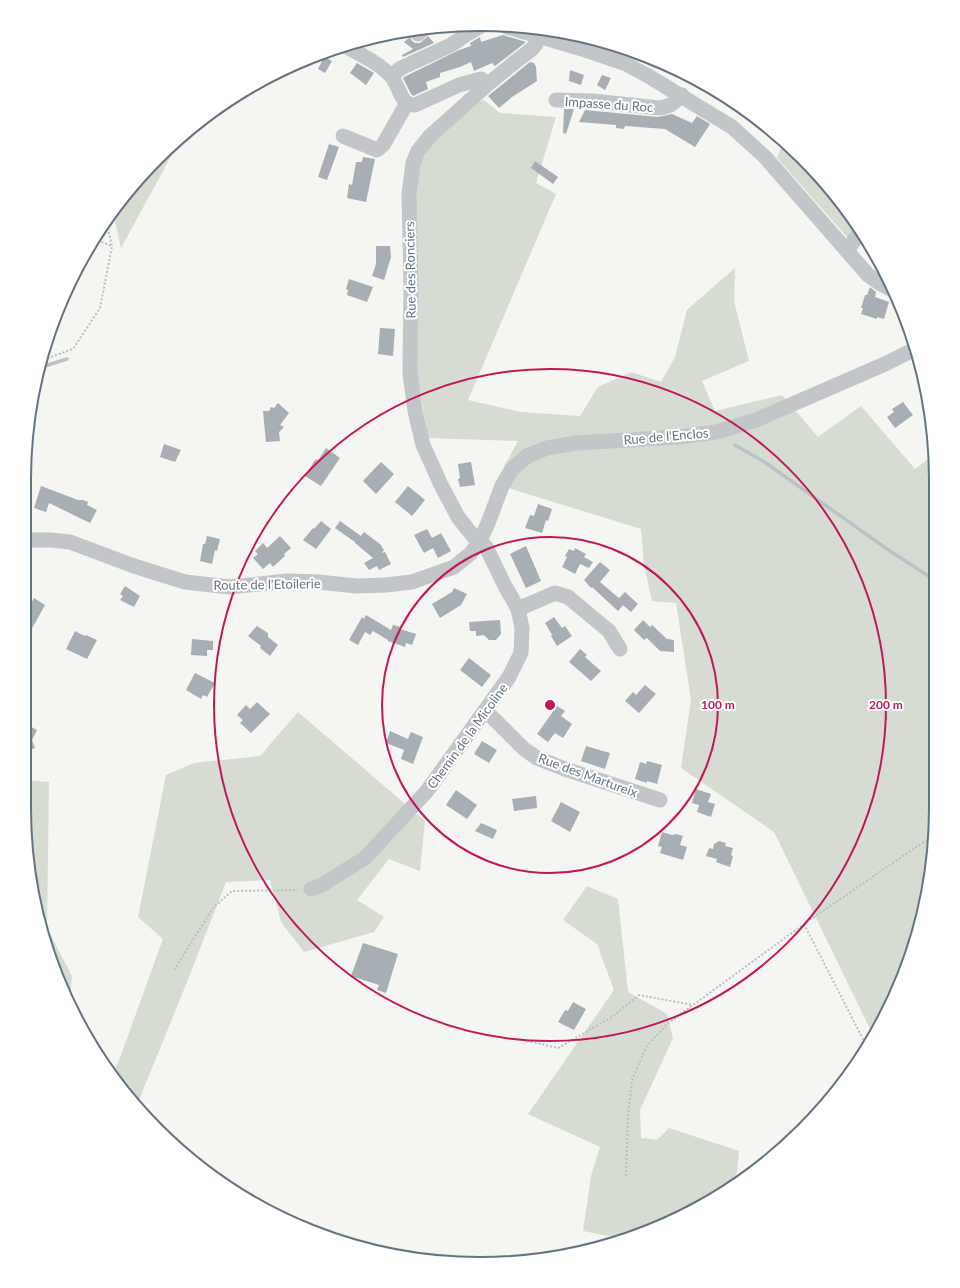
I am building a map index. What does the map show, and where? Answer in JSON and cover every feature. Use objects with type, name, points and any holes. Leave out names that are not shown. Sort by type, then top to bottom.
[{"type":"street","points":[[391,76],[401,68],[451,45],[472,31]]},
{"type":"street","points":[[532,34],[584,44],[650,77],[682,95],[732,127],[765,157],[868,275],[885,286]]},
{"type":"street","name":"Rue des Ronciers","points":[[480,541],[473,536],[458,517],[440,485],[423,445],[415,411],[410,373],[411,286],[409,194],[413,162],[418,150],[430,136],[488,84],[532,49],[536,44],[538,36]]},
{"type":"street","points":[[352,50],[365,57],[391,76],[396,82],[403,99],[411,105],[415,105],[459,85],[481,80],[488,84]]},
{"type":"street","name":"Impasse du Roc","points":[[556,100],[593,101],[659,108],[668,107],[682,95]]},
{"type":"street","points":[[343,136],[377,150],[383,145],[407,103]]},
{"type":"street","points":[[846,251],[856,236]]},
{"type":"street","name":"Rue de l'Enclos","points":[[480,541],[502,486],[512,469],[527,456],[547,448],[577,443],[679,438],[716,432],[756,420],[910,351]]},
{"type":"street","name":"Route de l'Etoilerie","points":[[31,540],[51,540],[70,542],[134,566],[185,582],[230,587],[287,581],[318,582],[357,586],[412,582],[454,567],[470,554],[480,541]]},
{"type":"street","name":"Chemin de la Micoline","points":[[311,889],[365,858],[427,791],[486,711],[509,677],[521,653],[522,628],[518,609],[486,547],[480,541]]},
{"type":"street","points":[[518,609],[555,593],[568,597],[609,631],[620,649]]},
{"type":"street","name":"Rue des Martureix","points":[[486,711],[524,749],[537,758],[565,769],[660,800]]},
{"type":"path","points":[[48,357],[73,349],[100,308],[112,246],[108,229]]},
{"type":"path","points":[[100,241],[112,246]]},
{"type":"path","points":[[626,1176],[628,1116],[632,1080],[646,1047],[667,1024],[804,924],[922,843],[928,841]]},
{"type":"path","points":[[174,970],[213,908],[232,891],[311,889]]},
{"type":"path","points":[[804,924],[864,1040]]},
{"type":"path","points":[[520,1038],[558,1048],[612,1016],[639,995],[693,1005]]},
{"type":"shaded area","points":[[484,100],[500,113],[556,117],[536,183],[556,194],[468,400],[521,412],[580,416],[598,387],[631,372],[661,382],[675,357],[687,310],[735,268],[734,301],[749,361],[702,381],[715,411],[782,395],[818,437],[861,406],[915,469],[928,459],[929,808],[925,867],[914,924],[905,952],[883,1007],[870,1030],[774,832],[681,768],[691,700],[676,603],[652,601],[644,565],[641,529],[495,483],[518,441],[428,438],[416,369],[412,192],[420,153],[471,105]]},
{"type":"shaded area","points":[[781,147],[818,184],[853,231],[848,238],[777,158]]},
{"type":"shaded area","points":[[172,154],[121,248],[115,220],[142,184]]},
{"type":"shaded area","points":[[298,712],[425,821],[420,871],[389,859],[357,900],[384,917],[374,932],[304,952],[281,922],[270,880],[226,882],[139,1100],[116,1069],[163,939],[138,917],[166,775],[194,763],[260,756]]},
{"type":"shaded area","points":[[31,781],[49,782],[47,927],[35,867],[32,837]]},
{"type":"shaded area","points":[[587,886],[618,899],[628,992],[667,1014],[673,1038],[640,1110],[641,1138],[657,1140],[669,1128],[739,1151],[737,1176],[729,1181],[679,1211],[652,1223],[612,1237],[583,1231],[591,1176],[600,1147],[528,1114],[614,990],[597,944],[563,920]]},
{"type":"shaded area","points":[[48,929],[72,976],[71,993]]},
{"type":"building","points":[[503,35],[526,42],[495,66],[492,63],[474,71],[471,62],[440,73],[440,77],[426,82],[428,89],[413,96],[411,94],[403,78],[406,76],[459,50],[471,46],[470,43],[480,37],[481,42]]},
{"type":"building","points":[[428,36],[434,43],[403,57],[402,55],[413,49],[404,42],[410,37],[415,43],[420,43]]},
{"type":"building","points":[[327,58],[332,61],[325,73],[318,69],[323,60]]},
{"type":"building","points":[[530,62],[534,63],[536,67],[537,81],[512,97],[499,108],[488,96]]},
{"type":"building","points":[[357,63],[374,73],[366,85],[350,73]]},
{"type":"building","points":[[570,70],[584,75],[581,85],[569,81]]},
{"type":"building","points":[[602,75],[611,78],[605,90],[597,85]]},
{"type":"building","points":[[564,109],[574,109],[566,134],[563,133]]},
{"type":"building","points":[[585,110],[658,117],[672,114],[692,123],[697,116],[710,124],[695,147],[665,129],[625,126],[624,129],[616,128],[616,125],[579,122]]},
{"type":"building","points":[[329,144],[339,147],[327,180],[318,177]]},
{"type":"building","points":[[363,157],[375,159],[366,202],[347,198],[349,184],[352,185],[356,162],[362,162]]},
{"type":"building","points":[[535,161],[558,177],[553,184],[531,168]]},
{"type":"building","points":[[376,246],[390,246],[391,257],[384,280],[372,276],[376,264]]},
{"type":"building","points":[[349,279],[373,287],[367,302],[347,295],[348,290],[346,289]]},
{"type":"building","points":[[870,287],[876,292],[875,297],[889,302],[884,319],[877,317],[877,319],[861,314],[863,308],[861,308],[865,295],[867,295]]},
{"type":"building","points":[[380,328],[395,329],[393,356],[378,354]]},
{"type":"building","points":[[903,402],[913,415],[895,428],[887,417],[894,412],[892,409]]},
{"type":"building","points":[[278,403],[289,413],[280,425],[284,427],[279,432],[280,441],[266,442],[263,411],[269,411],[271,407],[274,408]]},
{"type":"building","points":[[164,444],[181,450],[175,462],[160,457]]},
{"type":"building","points":[[326,448],[340,458],[321,486],[305,476],[315,460],[319,459]]},
{"type":"building","points":[[381,462],[394,474],[376,494],[363,481]]},
{"type":"building","points":[[471,462],[475,485],[460,487],[458,479],[460,478],[458,464]]},
{"type":"building","points":[[41,486],[78,500],[88,502],[87,505],[97,510],[90,523],[49,503],[46,512],[34,508]]},
{"type":"building","points":[[408,486],[425,500],[412,516],[395,502]]},
{"type":"building","points":[[538,504],[552,509],[548,521],[546,520],[542,533],[525,528],[530,515],[534,516]]},
{"type":"building","points":[[321,521],[331,529],[316,549],[303,540]]},
{"type":"building","points":[[340,521],[361,536],[364,532],[380,544],[384,550],[382,553],[385,552],[391,564],[379,570],[377,566],[369,570],[364,563],[373,558],[355,542],[335,528]]},
{"type":"building","points":[[427,529],[432,538],[441,533],[451,551],[438,558],[433,548],[424,553],[414,535]]},
{"type":"building","points":[[207,536],[220,539],[217,551],[215,550],[212,564],[200,561],[203,544],[205,544]]},
{"type":"building","points":[[280,536],[291,548],[273,567],[270,563],[263,569],[253,558],[258,554],[255,551],[263,543],[267,548]]},
{"type":"building","points":[[526,546],[541,581],[526,588],[510,554]]},
{"type":"building","points":[[575,548],[586,554],[584,557],[593,562],[589,568],[580,564],[575,574],[562,567],[569,549],[574,551]]},
{"type":"building","points":[[600,562],[610,570],[600,582],[619,598],[625,592],[638,604],[631,612],[623,605],[618,611],[584,580]]},
{"type":"building","points":[[125,586],[140,596],[134,607],[120,600],[123,596],[120,594]]},
{"type":"building","points":[[454,588],[467,594],[461,605],[440,618],[432,604],[452,592]]},
{"type":"building","points":[[34,598],[45,605],[31,630],[31,603]]},
{"type":"building","points":[[366,615],[391,630],[393,625],[416,634],[412,645],[406,643],[405,647],[388,641],[373,631],[370,635],[365,632],[358,645],[349,640],[362,617],[364,619]]},
{"type":"building","points":[[554,617],[562,628],[565,626],[572,636],[557,646],[545,623]]},
{"type":"building","points":[[500,620],[501,634],[496,640],[489,640],[484,635],[476,636],[476,631],[470,631],[469,622]]},
{"type":"building","points":[[643,620],[650,627],[652,625],[667,639],[674,640],[674,652],[660,651],[647,638],[644,640],[634,630]]},
{"type":"building","points":[[257,626],[268,633],[268,637],[278,645],[270,656],[260,648],[261,646],[248,636]]},
{"type":"building","points":[[75,631],[97,640],[87,659],[66,649]]},
{"type":"building","points":[[192,639],[213,641],[213,650],[207,650],[207,656],[191,655]]},
{"type":"building","points":[[580,649],[587,655],[585,657],[601,671],[591,681],[569,662]]},
{"type":"building","points":[[469,658],[491,675],[482,687],[460,670]]},
{"type":"building","points":[[195,673],[215,683],[207,697],[203,695],[201,699],[186,690]]},
{"type":"building","points":[[645,685],[656,694],[639,713],[625,701],[633,692],[636,695]]},
{"type":"building","points":[[257,702],[270,714],[251,733],[240,723],[243,720],[237,715],[246,705],[250,709]]},
{"type":"building","points":[[557,706],[565,711],[561,716],[572,724],[563,738],[555,733],[548,742],[537,734]]},
{"type":"building","points":[[31,727],[37,730],[32,740],[35,748],[31,749]]},
{"type":"building","points":[[390,731],[408,739],[411,732],[423,737],[413,764],[401,759],[404,750],[386,743]]},
{"type":"building","points":[[482,741],[497,750],[489,763],[474,754]]},
{"type":"building","points":[[586,746],[610,753],[605,769],[581,761]]},
{"type":"building","points":[[647,761],[662,765],[657,784],[647,781],[647,783],[635,779],[640,762],[646,764]]},
{"type":"building","points":[[696,789],[711,794],[708,802],[715,804],[711,817],[697,812],[699,805],[692,803]]},
{"type":"building","points":[[456,790],[477,805],[467,819],[446,805]]},
{"type":"building","points":[[536,796],[537,808],[514,811],[512,799]]},
{"type":"building","points":[[561,802],[580,812],[570,832],[551,821]]},
{"type":"building","points":[[481,823],[497,830],[493,839],[475,831]]},
{"type":"building","points":[[662,832],[683,836],[680,845],[687,847],[683,860],[660,853],[662,847],[658,846]]},
{"type":"building","points":[[719,841],[726,843],[725,846],[733,848],[731,855],[733,856],[730,867],[716,862],[717,859],[706,856],[709,848],[713,849],[714,844]]},
{"type":"building","points":[[363,943],[398,954],[386,993],[377,990],[379,985],[351,976]]},
{"type":"building","points":[[573,1002],[586,1009],[574,1030],[558,1022],[565,1010],[568,1011]]},
{"type":"waterway","points":[[46,366],[67,359]]},
{"type":"waterway","points":[[735,445],[766,463],[887,549],[929,576]]}]
